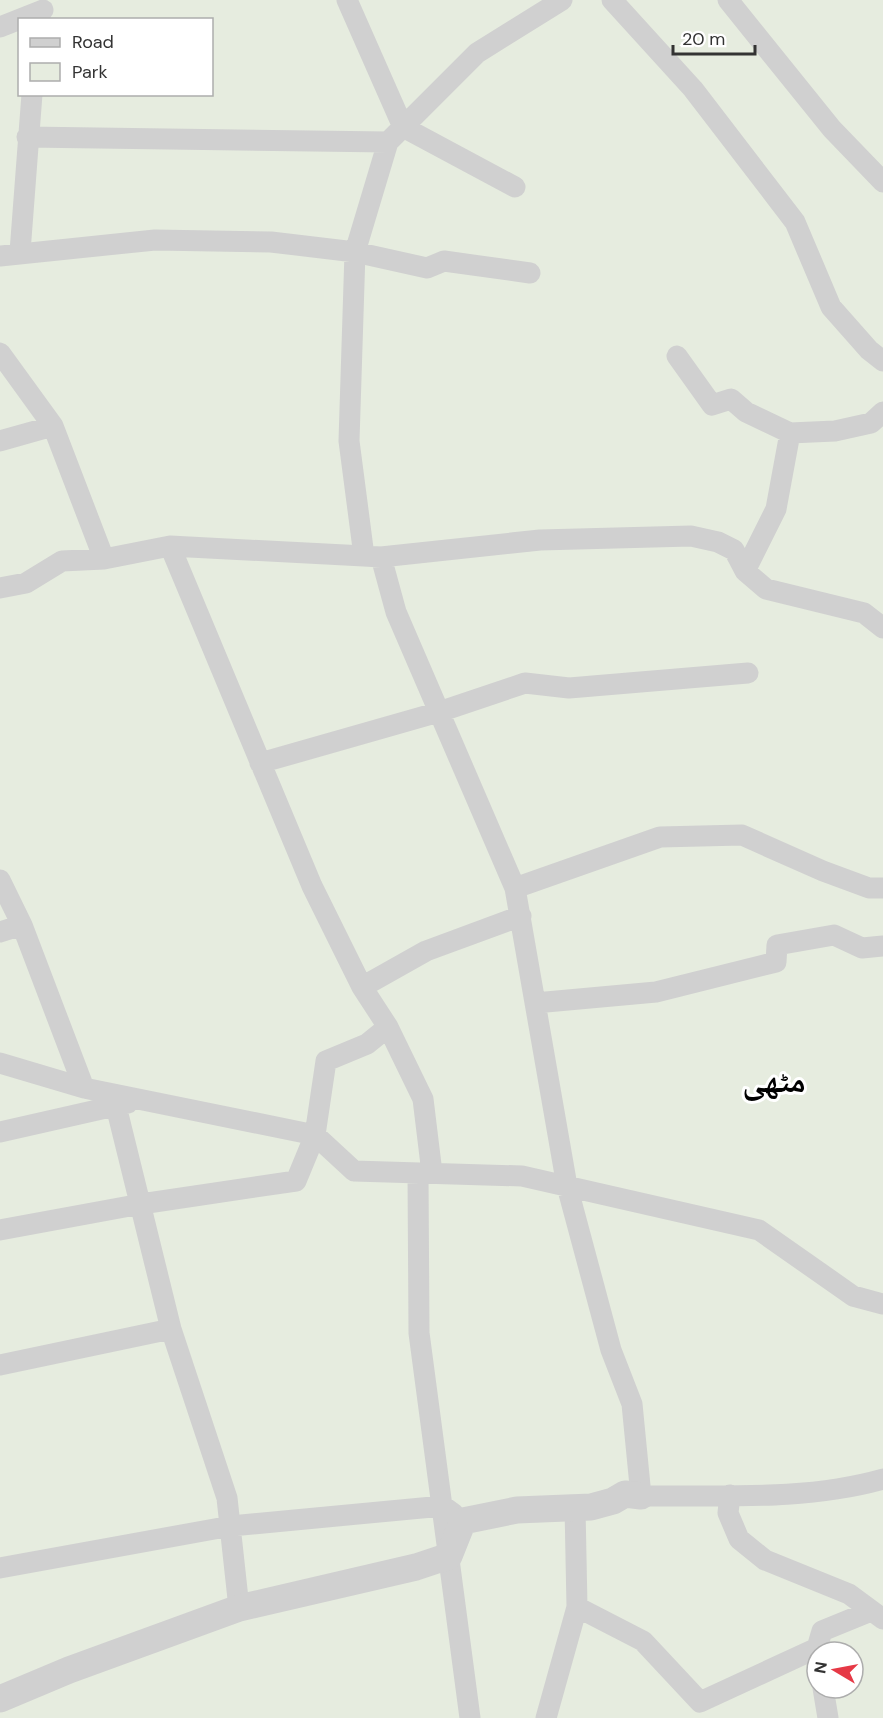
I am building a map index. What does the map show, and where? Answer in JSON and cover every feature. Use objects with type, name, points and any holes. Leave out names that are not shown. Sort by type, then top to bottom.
[{"type":"street","points":[[346,0],[356,16],[403,127],[515,187]]},
{"type":"street","points":[[562,0],[477,53],[388,142],[355,252],[348,441],[373,556],[516,888],[567,1186],[611,1350],[632,1404],[641,1496]]},
{"type":"street","points":[[612,0],[693,89],[795,222],[831,308],[883,362]]},
{"type":"street","points":[[728,0],[832,129],[883,182]]},
{"type":"street","points":[[23,18],[44,10]]},
{"type":"street","points":[[0,27],[18,20]]},
{"type":"street","points":[[32,96],[10,254],[155,240],[271,242],[355,252],[427,268],[444,261],[530,273]]},
{"type":"street","points":[[27,137],[388,142]]},
{"type":"street","points":[[0,353],[53,426],[104,559]]},
{"type":"street","points":[[677,356],[712,405],[731,399],[747,412],[790,433],[835,431],[871,423],[883,412]]},
{"type":"street","points":[[0,441],[53,426]]},
{"type":"street","points":[[745,571],[776,509],[790,433]]},
{"type":"street","points":[[0,588],[26,583],[62,561],[104,559],[170,546],[373,556],[540,540],[690,536],[718,542],[734,550],[745,571],[766,590],[864,613],[883,628]]},
{"type":"street","points":[[170,546],[312,886],[362,987],[388,1027],[423,1099],[425,1173],[419,1333],[453,1513],[449,1556],[470,1718]]},
{"type":"street","points":[[260,762],[439,712],[525,682],[569,688],[748,674]]},
{"type":"street","points":[[516,888],[660,837],[742,835],[823,871],[869,888],[883,888]]},
{"type":"street","points":[[0,880],[22,925],[84,1088]]},
{"type":"street","points":[[362,987],[426,951],[521,916]]},
{"type":"street","points":[[0,932],[22,925]]},
{"type":"street","points":[[535,1003],[656,992],[776,962],[777,945],[834,934],[862,948],[883,946]]},
{"type":"street","points":[[0,1230],[141,1204],[296,1181],[315,1135],[326,1061],[367,1044],[388,1027]]},
{"type":"street","points":[[0,1063],[84,1088],[315,1135],[354,1171],[522,1176],[759,1230],[853,1296],[883,1304]]},
{"type":"street","points":[[0,1132],[142,1100]]},
{"type":"street","points":[[116,1106],[171,1329],[227,1497],[239,1608]]},
{"type":"street","points":[[0,1365],[171,1329]]},
{"type":"street","points":[[0,1568],[231,1526],[591,1507],[613,1501],[625,1494],[641,1496],[730,1495],[841,1490],[883,1479]]},
{"type":"street","points":[[730,1495],[728,1513],[739,1539],[765,1560],[849,1594],[877,1615]]},
{"type":"street","points":[[546,1718],[577,1607],[575,1507]]},
{"type":"street","points":[[0,1699],[69,1670],[239,1608],[416,1567],[449,1556]]},
{"type":"street","points":[[577,1607],[643,1641],[700,1702],[805,1656]]},
{"type":"street","points":[[820,1640],[822,1630],[877,1615]]},
{"type":"street","points":[[825,1700],[828,1718]]},
{"type":"green space","points":[[0,0],[883,0],[883,1718],[0,1718]]},
{"type":"district","name":"مٹھی","points":[[774,1080]]}]
